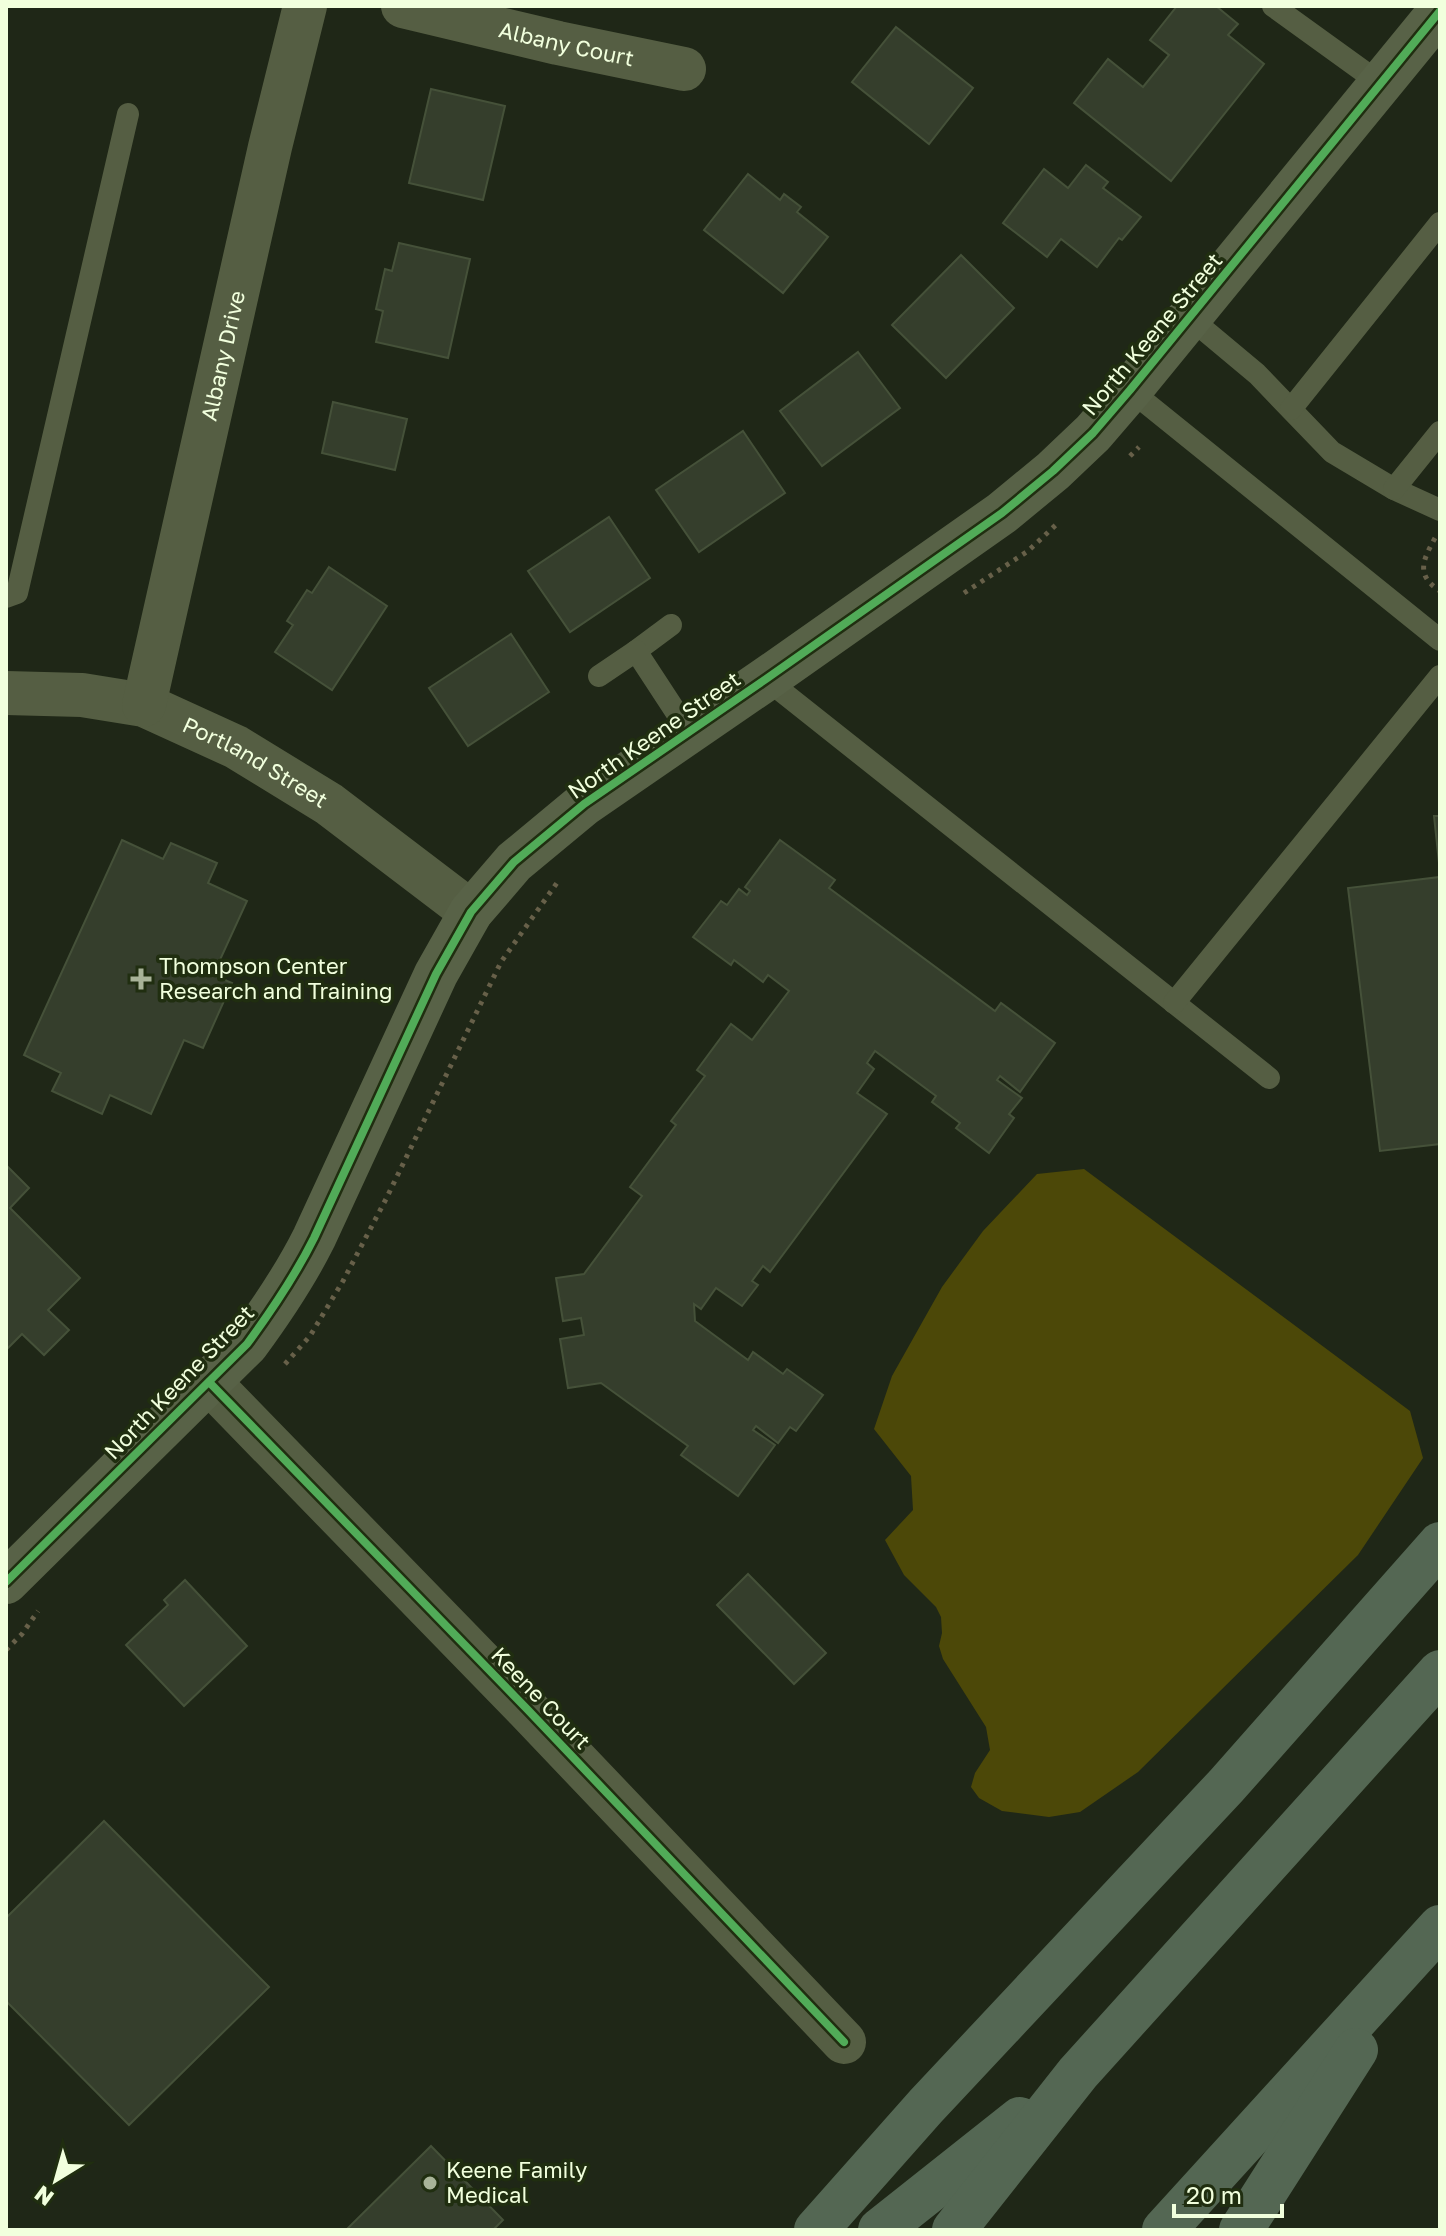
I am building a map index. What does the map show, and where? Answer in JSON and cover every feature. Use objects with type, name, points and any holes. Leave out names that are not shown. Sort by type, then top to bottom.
[{"type":"highway","points":[[816,2230],[926,2106],[1226,1786],[1440,1544]]},
{"type":"highway","points":[[954,2230],[1078,2073],[1440,1672]]},
{"type":"highway","points":[[1164,2230],[1431,1937]]},
{"type":"highway","points":[[1241,2230],[1431,1937]]},
{"type":"highway","points":[[880,2230],[1078,2073]]},
{"type":"street","name":"Albany Drive","points":[[144,705],[270,147],[305,6]]},
{"type":"street","name":"Albany Court","points":[[403,6],[684,69]]},
{"type":"street","name":"North Keene Street","points":[[6,1582],[247,1344],[297,1272],[436,974],[471,912],[514,862],[584,804],[1002,513],[1053,471],[1093,433],[1130,390],[1440,11]]},
{"type":"street","name":"Portland Street","points":[[6,693],[82,695],[144,705],[236,747],[329,804],[471,912]]},
{"type":"street","name":"Keene Court","points":[[209,1382],[844,2042]]},
{"type":"lane","points":[[1273,6],[1381,84]]},
{"type":"lane","points":[[6,597],[17,593],[128,114]]},
{"type":"lane","points":[[1291,409],[1440,223]]},
{"type":"lane","points":[[1190,318],[1257,374],[1332,452],[1394,489],[1440,510]]},
{"type":"lane","points":[[1130,390],[1440,640]]},
{"type":"lane","points":[[1394,489],[1440,432]]},
{"type":"lane","points":[[599,676],[671,625]]},
{"type":"lane","points":[[636,651],[689,732]]},
{"type":"lane","points":[[1174,1003],[1440,676]]},
{"type":"lane","points":[[766,679],[1269,1078]]},
{"type":"path","points":[[1128,458],[1139,447]]},
{"type":"path","points":[[963,593],[1028,551],[1061,520]]},
{"type":"path","points":[[1440,530],[1423,566],[1424,577],[1440,591]]},
{"type":"path","points":[[284,1366],[310,1336],[343,1281],[501,962],[562,875]]},
{"type":"path","points":[[6,1650],[22,1634],[45,1600]]},
{"type":"shaded area","points":[[1084,1169],[1410,1411],[1423,1458],[1358,1555],[1138,1772],[1080,1812],[1049,1817],[1002,1811],[979,1798],[971,1787],[975,1773],[990,1750],[986,1727],[943,1659],[939,1646],[941,1617],[936,1607],[904,1575],[885,1540],[913,1510],[911,1476],[874,1429],[892,1376],[942,1287],[983,1231],[1037,1174]]},
{"type":"building","points":[[1177,6],[1216,6],[1238,24],[1228,35],[1264,64],[1171,181],[1074,103],[1108,59],[1143,87],[1169,55],[1150,40]]},
{"type":"building","points":[[896,27],[973,88],[929,144],[852,82]]},
{"type":"building","points":[[431,89],[505,106],[483,200],[409,183]]},
{"type":"building","points":[[1086,165],[1108,182],[1103,188],[1141,217],[1122,240],[1119,238],[1097,267],[1061,239],[1047,257],[1003,223],[1044,169],[1068,188]]},
{"type":"building","points":[[748,174],[780,200],[784,194],[801,207],[797,212],[828,237],[783,293],[704,230]]},
{"type":"building","points":[[399,243],[470,259],[448,358],[376,342],[383,311],[376,309],[385,269],[392,271]]},
{"type":"building","points":[[961,255],[1014,308],[946,378],[892,325]]},
{"type":"building","points":[[858,352],[900,408],[822,466],[780,411]]},
{"type":"building","points":[[333,402],[407,419],[395,470],[322,453]]},
{"type":"building","points":[[743,431],[785,493],[699,552],[656,490]]},
{"type":"building","points":[[609,517],[650,578],[570,632],[528,571]]},
{"type":"building","points":[[329,567],[387,606],[332,690],[275,652],[293,625],[287,621],[307,590],[312,593]]},
{"type":"building","points":[[511,634],[549,692],[468,746],[429,688]]},
{"type":"building","points":[[1434,816],[1440,816],[1439,863]]},
{"type":"building","name":"Thompson Center Research and Training","points":[[122,840],[163,859],[171,843],[217,863],[208,883],[247,901],[213,975],[232,983],[203,1048],[184,1040],[151,1114],[110,1095],[102,1114],[52,1091],[61,1073],[24,1055]]},
{"type":"building","points":[[780,840],[835,880],[829,888],[995,1011],[1001,1003],[1055,1043],[1020,1092],[1000,1076],[997,1080],[1022,1098],[1009,1114],[1014,1118],[989,1153],[956,1128],[960,1123],[932,1102],[936,1096],[875,1051],[867,1063],[874,1069],[857,1093],[887,1114],[770,1272],[763,1266],[752,1281],[758,1285],[742,1306],[716,1288],[701,1309],[694,1304],[695,1321],[748,1360],[753,1352],[783,1374],[787,1369],[823,1395],[796,1431],[790,1427],[778,1443],[756,1426],[753,1430],[775,1445],[738,1496],[681,1455],[688,1446],[601,1383],[568,1388],[560,1339],[584,1335],[581,1318],[563,1321],[556,1278],[584,1274],[642,1196],[630,1187],[676,1125],[671,1121],[705,1076],[697,1070],[731,1024],[752,1040],[789,991],[768,975],[763,982],[734,960],[731,965],[693,937],[721,901],[727,905],[739,889],[747,895],[750,891],[745,887]]},
{"type":"building","points":[[1440,877],[1440,1144],[1380,1151],[1348,888]]},
{"type":"building","points":[[6,1165],[29,1188],[10,1208],[80,1278],[48,1310],[69,1330],[44,1355],[22,1334],[6,1350]]},
{"type":"building","points":[[748,1574],[826,1653],[794,1684],[717,1605]]},
{"type":"building","points":[[185,1580],[247,1646],[184,1706],[126,1645],[168,1605],[164,1600]]},
{"type":"building","points":[[104,1821],[269,1987],[129,2125],[6,2001],[6,1918]]},
{"type":"building","name":"Keene Family Medical","points":[[431,2146],[503,2220],[493,2230],[346,2230]]},
{"type":"cycle path","points":[[6,1582],[247,1344],[291,1279],[314,1238],[436,974],[471,912],[514,862],[584,804],[1002,513],[1053,471],[1093,433],[1130,390],[1440,11]]},
{"type":"cycle path","points":[[209,1382],[527,1709],[844,2042]]},
{"type":"place","name":"Thompson Center Research and Training","points":[[141,979]]},
{"type":"place","name":"Keene Family Medical","points":[[430,2183]]}]
